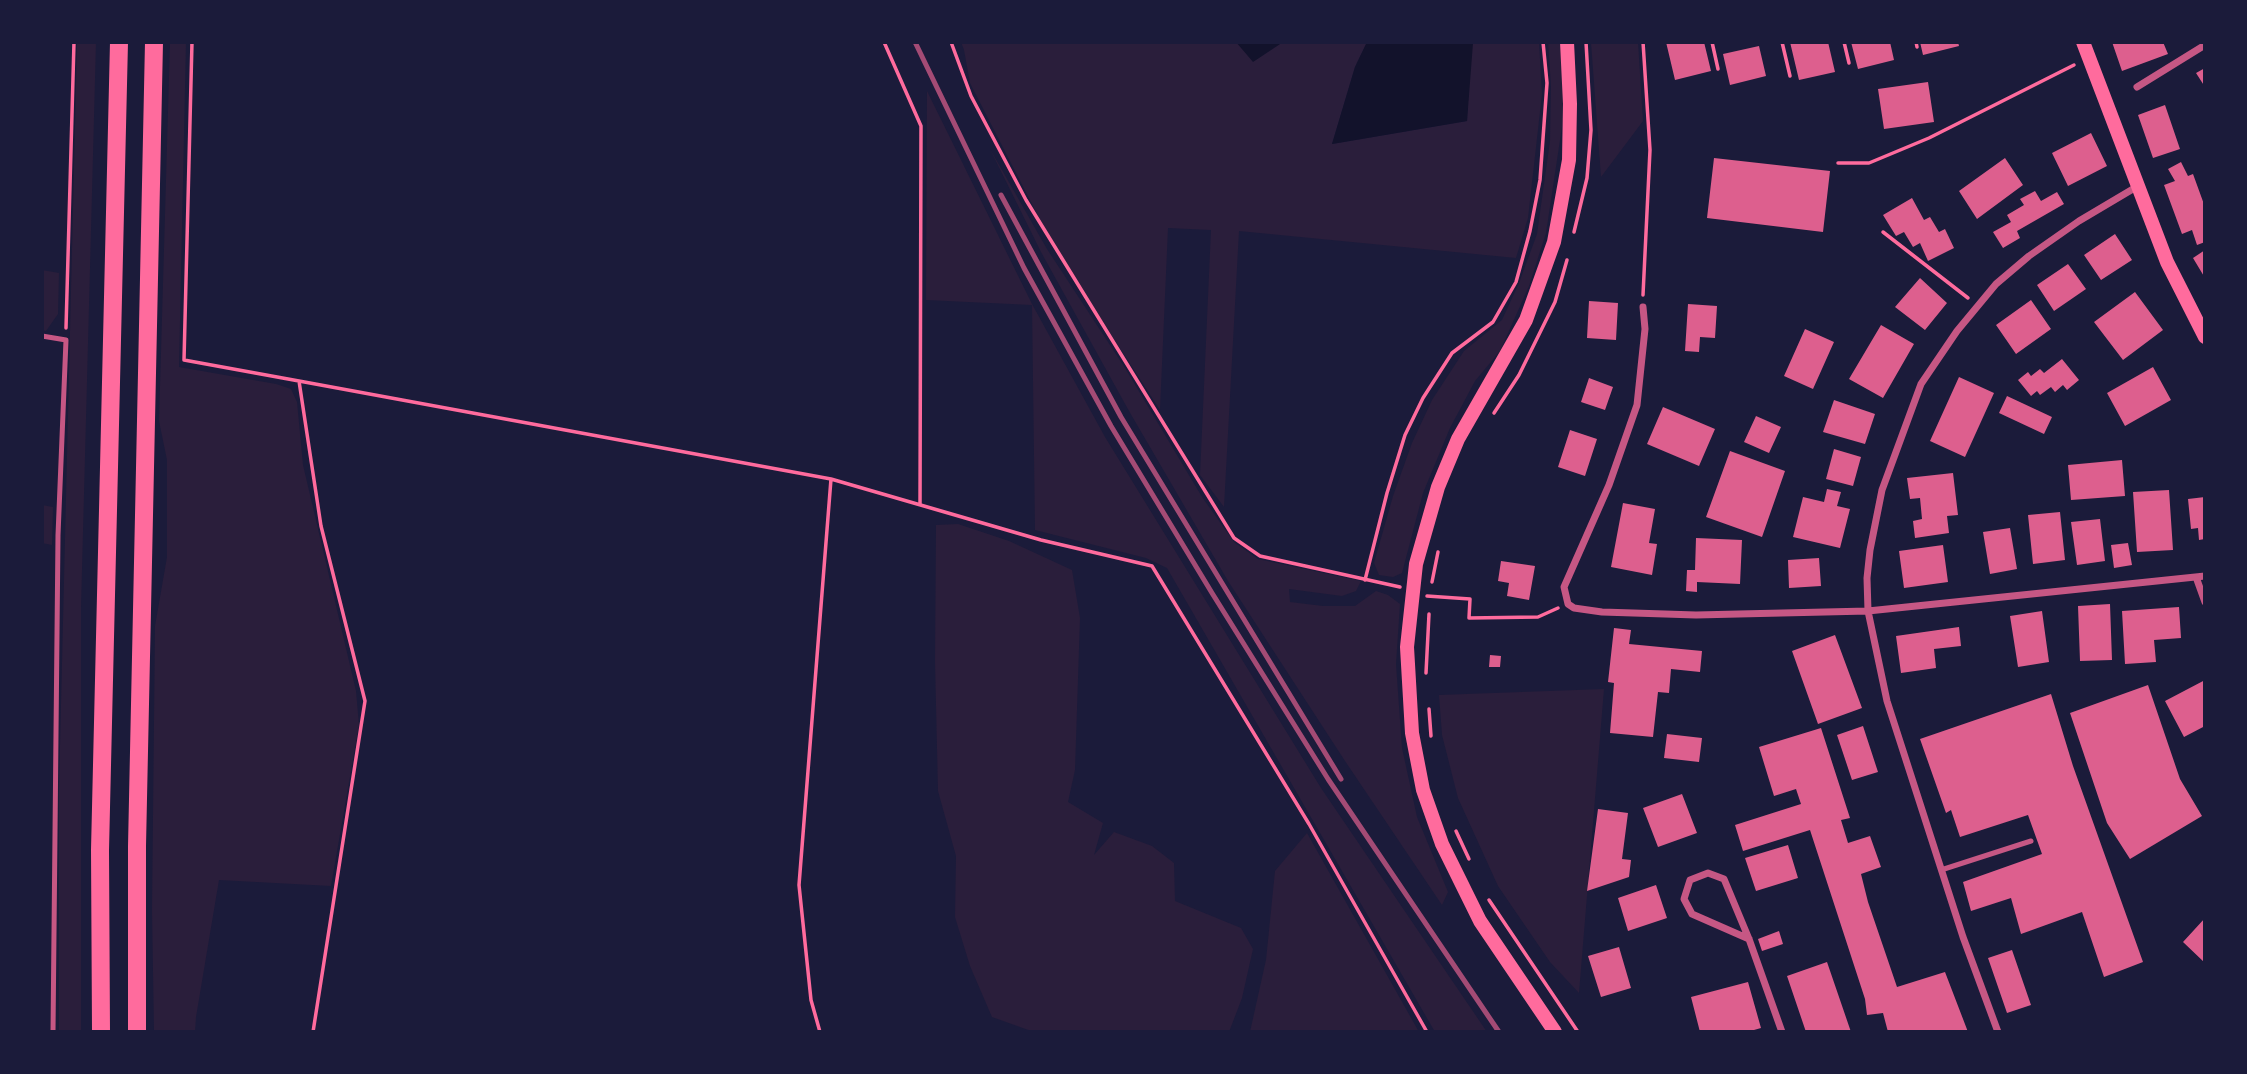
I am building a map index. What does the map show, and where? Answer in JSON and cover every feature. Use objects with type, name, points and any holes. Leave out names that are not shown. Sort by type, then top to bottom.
[{"type":"highway","points":[[101,1032],[100,850],[119,42]]},
{"type":"highway","points":[[137,1032],[137,846],[154,42]]},
{"type":"main road","points":[[1555,1032],[1480,921],[1453,871],[1432,817],[1417,762],[1408,705],[1407,647],[1412,590],[1425,525],[1447,463],[1471,416],[1514,345],[1526,320],[1554,242],[1569,160],[1567,42]]},
{"type":"main road","points":[[2083,42],[2167,262],[2205,337]]},
{"type":"street","points":[[2137,87],[2205,45]]},
{"type":"street","points":[[1998,1032],[1941,870],[1887,701],[1868,611],[1870,550],[1891,460],[1921,384],[1957,331],[1996,284],[2029,256],[2079,221],[2138,187]]},
{"type":"street","points":[[1643,307],[1645,329],[1637,405],[1609,485],[1564,587],[1567,604],[1582,611],[1696,615],[1868,611],[2201,577],[2205,601]]},
{"type":"street","points":[[1749,939],[1692,914],[1684,899],[1690,880],[1708,873],[1724,879],[1749,939],[1782,1032]]},
{"type":"lane","points":[[42,337],[66,340],[58,535],[53,1032]]},
{"type":"lane","points":[[1941,870],[2031,841]]},
{"type":"path","points":[[66,340],[74,42]]},
{"type":"path","points":[[192,42],[184,360],[831,479],[1041,540],[1152,566],[1309,824],[1427,1032]]},
{"type":"path","points":[[884,42],[921,126],[920,505]]},
{"type":"path","points":[[951,42],[971,96],[1026,200],[1234,538],[1260,556],[1412,590],[1430,597],[1470,599],[1469,618],[1538,617],[1567,604]]},
{"type":"path","points":[[1365,580],[1405,435],[1423,398],[1452,352],[1493,322],[1516,282],[1540,180],[1547,83],[1543,42]]},
{"type":"path","points":[[1572,240],[1587,178],[1591,130],[1586,42]]},
{"type":"path","points":[[1643,42],[1650,150],[1643,307]]},
{"type":"path","points":[[1712,42],[1717,69]]},
{"type":"path","points":[[1782,42],[1790,76]]},
{"type":"path","points":[[1844,42],[1849,63]]},
{"type":"path","points":[[1838,163],[1869,163],[1928,138],[2089,58]]},
{"type":"path","points":[[1884,232],[1978,306]]},
{"type":"path","points":[[1491,416],[1519,375],[1555,302],[1569,252]]},
{"type":"path","points":[[299,381],[321,526],[365,701],[313,1032]]},
{"type":"path","points":[[820,1032],[811,1000],[799,885],[831,479]]},
{"type":"path","points":[[1430,597],[1439,548]]},
{"type":"path","points":[[1426,675],[1429,608]]},
{"type":"path","points":[[1428,699],[1433,748]]},
{"type":"path","points":[[1454,825],[1471,862]]},
{"type":"path","points":[[1488,899],[1578,1032]]},
{"type":"shaded area","points":[[77,42],[96,42],[81,607],[81,1032],[59,1032],[59,787]]},
{"type":"shaded area","points":[[170,42],[186,42],[179,367],[291,389],[297,402],[303,465],[356,691],[359,725],[331,886],[219,880],[195,1032],[154,1032],[152,910],[155,626],[167,557],[167,460],[159,421]]},
{"type":"shaded area","points":[[961,42],[1236,42],[1254,61],[1283,42],[1367,42],[1355,67],[1332,144],[1467,121],[1471,42],[1539,42],[1542,94],[1528,218],[1516,258],[1239,231],[1224,507],[1200,475],[1211,230],[1168,228],[1160,410],[1053,245],[970,83]]},
{"type":"shaded area","points":[[1236,42],[1283,42],[1253,62]]},
{"type":"shaded area","points":[[1367,42],[1473,43],[1467,121],[1332,144],[1355,67]]},
{"type":"shaded area","points":[[1548,42],[1560,42],[1565,107],[1546,233],[1529,286],[1500,351],[1475,381],[1450,428],[1423,493],[1402,573],[1393,577],[1379,575],[1374,563],[1393,496],[1412,443],[1432,400],[1464,351],[1502,320],[1537,234],[1550,141],[1551,86]]},
{"type":"shaded area","points":[[1591,42],[1638,42],[1643,121],[1601,177]]},
{"type":"shaded area","points":[[927,91],[1032,304],[1105,437],[1321,788],[1487,1032],[1435,1032],[1167,568],[1146,558],[1035,530],[1032,305],[926,300]]},
{"type":"shaded area","points":[[990,149],[1047,249],[1125,368],[1202,497],[1234,542],[1258,559],[1361,581],[1356,591],[1342,596],[1289,589],[1290,602],[1355,606],[1376,591],[1388,595],[1400,604],[1396,664],[1402,748],[1417,817],[1448,892],[1442,905],[1228,581],[1041,252]]},
{"type":"shaded area","points":[[42,270],[59,273],[58,314],[46,331],[42,330]]},
{"type":"shaded area","points":[[42,505],[53,507],[52,545],[42,543]]},
{"type":"shaded area","points":[[958,524],[1009,541],[1072,570],[1080,618],[1075,770],[1068,802],[1103,823],[1094,855],[1114,832],[1152,846],[1174,863],[1175,901],[1241,928],[1253,949],[1242,998],[1229,1032],[1034,1032],[992,1017],[970,966],[955,917],[956,856],[938,791],[936,525]]},
{"type":"shaded area","points":[[1604,689],[1579,993],[1550,962],[1498,886],[1458,798],[1442,735],[1439,695]]},
{"type":"shaded area","points":[[1307,833],[1419,1032],[1250,1032],[1266,960],[1275,871]]},
{"type":"building","points":[[1666,42],[1704,42],[1711,71],[1675,80]]},
{"type":"building","points":[[1790,42],[1828,42],[1835,72],[1799,80]]},
{"type":"building","points":[[1851,42],[1890,42],[1894,60],[1858,69]]},
{"type":"building","points":[[1920,42],[1958,42],[1959,46],[1923,55]]},
{"type":"building","points":[[2112,42],[2163,42],[2168,54],[2122,71]]},
{"type":"building","points":[[1759,46],[1766,76],[1730,85],[1723,54]]},
{"type":"building","points":[[2205,68],[2205,87],[2196,73]]},
{"type":"building","points":[[1928,82],[1934,122],[1884,129],[1878,89]]},
{"type":"building","points":[[2165,105],[2180,149],[2153,158],[2138,115]]},
{"type":"building","points":[[2091,133],[2107,166],[2068,186],[2052,153]]},
{"type":"building","points":[[1714,158],[1830,171],[1823,232],[1707,218]]},
{"type":"building","points":[[2005,158],[2023,185],[1977,219],[1959,191]]},
{"type":"building","points":[[2181,162],[2188,176],[2193,174],[2205,207],[2205,242],[2197,245],[2192,230],[2182,234],[2164,185],[2175,181],[2168,169]]},
{"type":"building","points":[[2035,191],[2041,201],[2057,192],[2064,204],[2017,231],[2020,238],[2003,248],[1993,232],[2011,222],[2007,215],[2024,205],[2020,199]]},
{"type":"building","points":[[1912,198],[1924,220],[1930,217],[1939,232],[1945,229],[1954,248],[1928,261],[1920,243],[1913,247],[1904,232],[1896,236],[1883,215]]},
{"type":"building","points":[[2115,234],[2132,260],[2101,280],[2084,255]]},
{"type":"building","points":[[2205,250],[2205,278],[2193,258]]},
{"type":"building","points":[[2068,264],[2086,289],[2054,311],[2037,285]]},
{"type":"building","points":[[1920,278],[1947,303],[1925,330],[1895,307]]},
{"type":"building","points":[[2135,292],[2163,330],[2123,360],[2094,322]]},
{"type":"building","points":[[2031,300],[2051,329],[2016,354],[1996,325]]},
{"type":"building","points":[[1589,301],[1618,303],[1616,340],[1587,338]]},
{"type":"building","points":[[1688,304],[1717,306],[1715,338],[1700,337],[1699,352],[1685,351]]},
{"type":"building","points":[[1881,325],[1914,344],[1883,398],[1849,379]]},
{"type":"building","points":[[1805,329],[1834,342],[1813,389],[1784,376]]},
{"type":"building","points":[[2062,359],[2079,380],[2067,390],[2063,385],[2055,392],[2051,387],[2040,395],[2037,391],[2031,396],[2018,380],[2028,372],[2031,376],[2040,369],[2044,373]]},
{"type":"building","points":[[2153,367],[2171,400],[2125,426],[2107,393]]},
{"type":"building","points":[[1959,377],[1994,393],[1965,457],[1930,441]]},
{"type":"building","points":[[1589,378],[1613,387],[1605,410],[1581,402]]},
{"type":"building","points":[[2007,396],[2052,417],[2044,434],[1999,413]]},
{"type":"building","points":[[1834,400],[1875,414],[1865,444],[1823,432]]},
{"type":"building","points":[[1663,407],[1715,429],[1699,466],[1647,444]]},
{"type":"building","points":[[1756,416],[1781,427],[1769,453],[1744,442]]},
{"type":"building","points":[[1570,430],[1597,439],[1585,476],[1558,467]]},
{"type":"building","points":[[1834,449],[1861,457],[1853,486],[1826,479]]},
{"type":"building","points":[[1730,451],[1785,471],[1762,537],[1706,517]]},
{"type":"building","points":[[2122,460],[2125,496],[2071,500],[2068,465]]},
{"type":"building","points":[[1953,473],[1958,515],[1947,516],[1949,533],[1915,538],[1913,521],[1922,519],[1920,498],[1910,499],[1907,478]]},
{"type":"building","points":[[1827,489],[1841,492],[1837,506],[1850,509],[1840,548],[1793,537],[1803,497],[1824,502]]},
{"type":"building","points":[[2169,490],[2173,550],[2137,552],[2133,492]]},
{"type":"building","points":[[2205,497],[2205,539],[2199,540],[2198,528],[2191,529],[2188,499]]},
{"type":"building","points":[[1623,503],[1655,509],[1649,543],[1657,544],[1652,575],[1611,567]]},
{"type":"building","points":[[2060,512],[2065,560],[2033,564],[2028,515]]},
{"type":"building","points":[[2100,519],[2105,561],[2077,565],[2071,522]]},
{"type":"building","points":[[2010,528],[2017,569],[1990,574],[1983,532]]},
{"type":"building","points":[[1696,538],[1742,540],[1740,584],[1697,582],[1697,592],[1686,591],[1687,570],[1695,570]]},
{"type":"building","points":[[2128,543],[2132,565],[2114,568],[2111,545]]},
{"type":"building","points":[[1943,545],[1948,582],[1904,588],[1899,551]]},
{"type":"building","points":[[1819,558],[1821,586],[1789,588],[1788,560]]},
{"type":"building","points":[[1501,561],[1535,566],[1529,600],[1507,596],[1509,583],[1498,581]]},
{"type":"building","points":[[2110,604],[2112,660],[2080,661],[2078,606]]},
{"type":"building","points":[[2179,607],[2181,638],[2154,640],[2156,662],[2125,664],[2122,611]]},
{"type":"building","points":[[2042,611],[2049,662],[2018,667],[2010,616]]},
{"type":"building","points":[[1959,627],[1961,646],[1934,649],[1936,668],[1901,673],[1896,636]]},
{"type":"building","points":[[1614,628],[1631,630],[1629,644],[1702,651],[1700,672],[1671,669],[1669,693],[1658,692],[1653,737],[1610,733],[1614,683],[1608,682]]},
{"type":"building","points":[[1835,635],[1862,708],[1818,724],[1792,651]]},
{"type":"building","points":[[1490,655],[1501,656],[1500,667],[1489,667]]},
{"type":"building","points":[[2205,680],[2205,726],[2184,737],[2165,701]]},
{"type":"building","points":[[2148,685],[2180,779],[2202,816],[2130,859],[2107,823],[2070,713]]},
{"type":"building","points":[[2051,694],[2073,766],[2143,962],[2104,977],[2082,912],[2021,934],[2011,898],[1971,911],[1963,882],[2042,854],[2028,815],[1960,837],[1951,810],[1946,813],[1920,739]]},
{"type":"building","points":[[1863,726],[1878,772],[1852,780],[1837,735]]},
{"type":"building","points":[[1821,728],[1850,818],[1841,820],[1848,843],[1870,836],[1881,867],[1861,874],[1897,987],[1945,972],[1968,1032],[1888,1032],[1883,1013],[1867,1015],[1865,999],[1810,830],[1743,851],[1735,825],[1801,804],[1796,789],[1774,796],[1759,747]]},
{"type":"building","points":[[1667,734],[1702,738],[1699,762],[1664,758]]},
{"type":"building","points":[[1682,794],[1697,833],[1658,847],[1643,808]]},
{"type":"building","points":[[1598,809],[1628,813],[1622,859],[1631,860],[1629,877],[1587,891]]},
{"type":"building","points":[[1788,845],[1798,878],[1756,891],[1745,858]]},
{"type":"building","points":[[1656,885],[1667,918],[1628,931],[1618,898]]},
{"type":"building","points":[[2205,918],[2205,963],[2183,942]]},
{"type":"building","points":[[1779,931],[1783,944],[1762,951],[1758,939]]},
{"type":"building","points":[[1619,947],[1631,988],[1601,997],[1588,956]]},
{"type":"building","points":[[2012,950],[2031,1005],[2007,1013],[1988,958]]},
{"type":"building","points":[[1827,962],[1851,1032],[1806,1032],[1787,976]]},
{"type":"building","points":[[1748,982],[1761,1028],[1747,1032],[1700,1032],[1691,997]]},
{"type":"railway","points":[[915,42],[1024,268],[1111,426],[1328,779],[1499,1032]]},
{"type":"railway","points":[[1001,195],[1121,417],[1341,779]]}]
